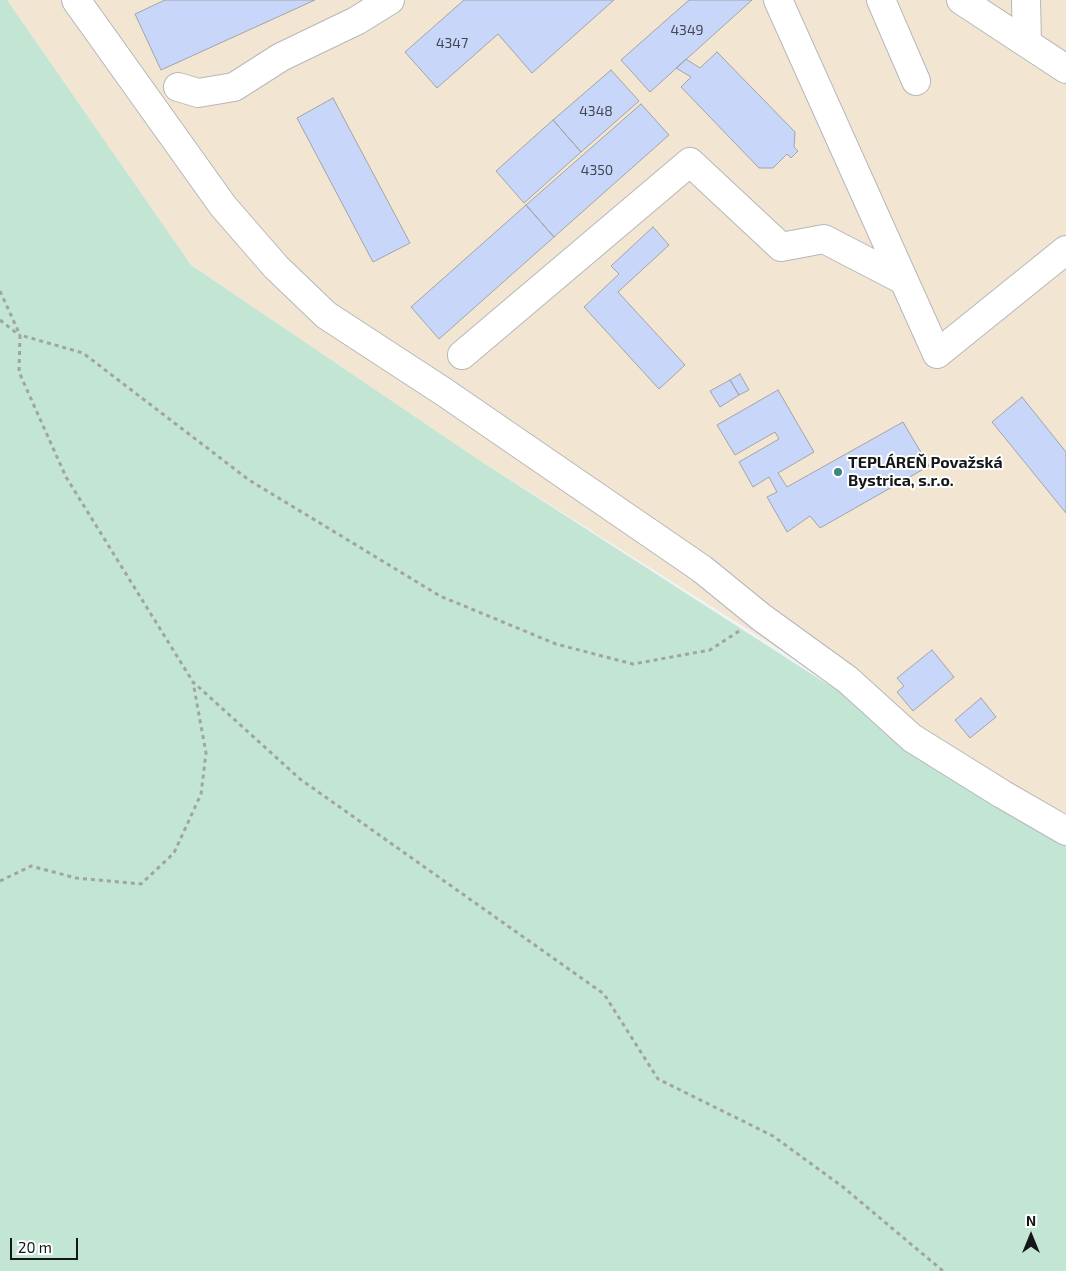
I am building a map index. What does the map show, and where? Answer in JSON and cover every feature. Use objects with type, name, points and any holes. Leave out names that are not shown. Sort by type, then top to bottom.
[{"type":"lane","points":[[76,0],[223,206],[276,267],[326,315],[444,392],[702,569],[761,617],[848,680],[912,738],[1066,831]]},
{"type":"lane","points":[[178,87],[198,93],[234,87],[281,57],[356,21],[390,0]]},
{"type":"lane","points":[[778,0],[936,354],[1066,250]]},
{"type":"lane","points":[[881,0],[916,81]]},
{"type":"lane","points":[[961,0],[1066,69]]},
{"type":"lane","points":[[1026,0],[1027,43]]},
{"type":"lane","points":[[462,355],[690,162],[781,247],[824,239],[903,280]]},
{"type":"path","points":[[0,292],[20,335],[19,372],[66,477],[193,682],[300,779],[604,994],[658,1079],[773,1136],[843,1187],[943,1271]]},
{"type":"path","points":[[0,320],[20,335],[83,353],[249,480],[440,596],[556,644],[633,664],[710,650],[761,617]]},
{"type":"path","points":[[0,881],[31,866],[76,878],[141,884],[174,853],[201,794],[206,754],[193,682]]},
{"type":"shaded area","points":[[7,0],[1066,0],[1066,834],[960,763],[476,458],[191,265]]},
{"type":"green space","points":[[0,0],[7,0],[191,265],[476,458],[1066,838],[1066,1271],[0,1271]]},
{"type":"building","points":[[165,0],[315,0],[161,70],[135,14]]},
{"type":"building","points":[[464,0],[614,0],[532,73],[498,34],[437,88],[405,52]]},
{"type":"building","points":[[689,0],[752,0],[650,92],[621,60]]},
{"type":"building","points":[[717,52],[795,132],[794,147],[798,151],[791,158],[787,154],[773,168],[759,168],[681,87],[691,77],[676,68],[686,59],[700,68]]},
{"type":"building","points":[[611,70],[639,101],[581,152],[553,120]]},
{"type":"building","points":[[333,98],[410,243],[373,262],[297,118]]},
{"type":"building","points":[[641,104],[669,135],[554,237],[526,205]]},
{"type":"building","points":[[553,120],[581,152],[524,203],[496,171]]},
{"type":"building","points":[[526,205],[554,237],[439,339],[411,307]]},
{"type":"building","points":[[653,227],[669,245],[618,292],[685,365],[659,389],[584,307],[619,274],[611,266]]},
{"type":"building","points":[[740,374],[749,390],[739,395],[730,380]]},
{"type":"building","points":[[730,380],[739,395],[720,407],[710,391]]},
{"type":"building","points":[[778,390],[814,452],[778,473],[787,487],[903,422],[929,466],[820,528],[810,516],[787,532],[767,497],[777,492],[769,477],[753,487],[739,462],[779,439],[775,432],[735,455],[717,425]]},
{"type":"building","points":[[1022,397],[1066,452],[1066,513],[992,422]]},
{"type":"building","points":[[932,650],[954,677],[913,711],[897,692],[904,686],[897,678]]},
{"type":"building","points":[[981,698],[996,717],[970,738],[955,720]]},
{"type":"place","name":"TEPLÁREŇ Považská Bystrica, s.r.o.","points":[[838,472]]}]
